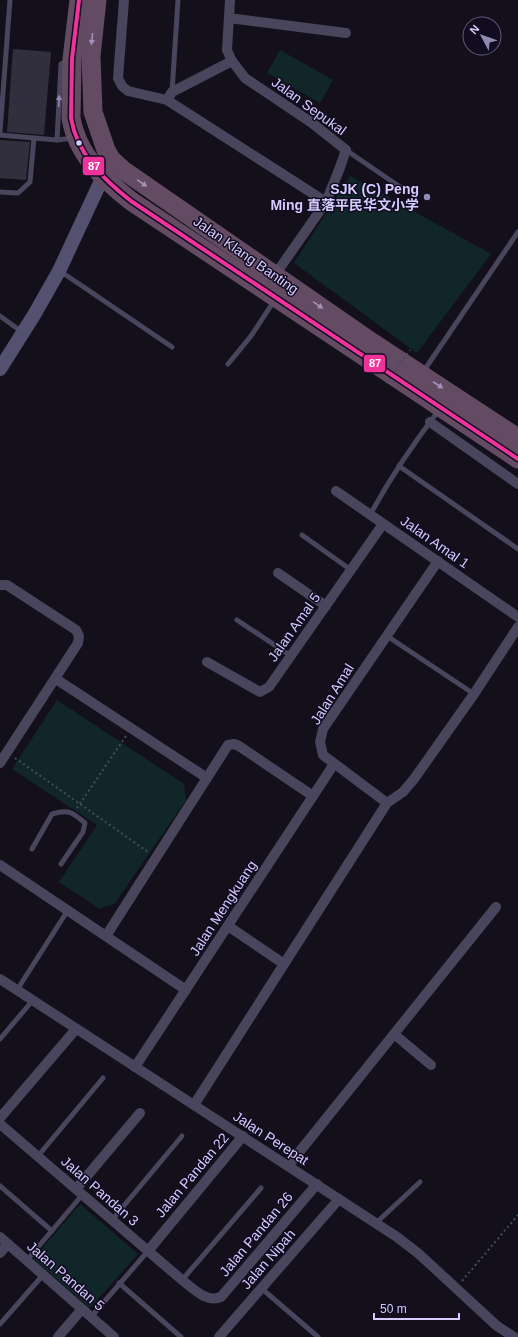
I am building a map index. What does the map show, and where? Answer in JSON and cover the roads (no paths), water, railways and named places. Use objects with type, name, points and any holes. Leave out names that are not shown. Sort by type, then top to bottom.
[{"type":"highway","name":"Jalan Klang Banting","points":[[79,0],[72,59],[71,118],[76,138],[81,149],[103,176],[131,201],[276,297],[435,415],[518,459]]},
{"type":"highway","name":"Jalan Klang Banting","points":[[96,0],[91,56],[93,112],[106,150],[111,159],[123,170],[373,343],[518,438]]},
{"type":"street","points":[[124,0],[118,78],[122,86],[128,91],[169,96],[326,202]]},
{"type":"street","name":"Jalan Sepukal","points":[[230,0],[227,50],[232,61],[245,78],[312,123],[346,150],[340,170],[326,202],[275,275]]},
{"type":"street","points":[[229,18],[346,33]]},
{"type":"street","points":[[169,96],[232,61]]},
{"type":"street","points":[[0,369],[59,271],[111,159]]},
{"type":"street","points":[[435,415],[518,484]]},
{"type":"street","name":"Jalan Amal 1","points":[[336,491],[518,617]]},
{"type":"street","name":"Jalan Amal 5","points":[[207,662],[260,692],[269,687],[383,524]]},
{"type":"street","name":"Jalan Amal","points":[[388,803],[323,755],[320,742],[324,728],[438,562]]},
{"type":"street","points":[[278,573],[326,606]]},
{"type":"street","points":[[0,763],[56,679],[78,643],[79,636],[76,630],[3,585]]},
{"type":"street","points":[[194,1105],[388,803],[403,792],[414,779],[474,694],[518,627]]},
{"type":"street","points":[[56,679],[207,778]]},
{"type":"street","points":[[106,936],[228,745],[234,744],[313,796]]},
{"type":"street","name":"Jalan Mengkuang","points":[[135,1067],[334,764]]},
{"type":"street","points":[[0,865],[186,990]]},
{"type":"street","points":[[288,1166],[496,907]]},
{"type":"street","points":[[228,926],[284,964]]},
{"type":"street","name":"Jalan Perepat","points":[[0,979],[376,1223],[413,1250],[497,1326],[514,1337]]},
{"type":"street","points":[[0,1118],[76,1029]]},
{"type":"street","points":[[394,1034],[431,1065]]},
{"type":"street","points":[[79,1192],[140,1113]]},
{"type":"street","name":"Jalan Pandan 3","points":[[0,1124],[182,1280],[207,1298],[214,1300]]},
{"type":"street","name":"Jalan Pandan 22","points":[[148,1250],[243,1136]]},
{"type":"street","name":"Jalan Pandan 26","points":[[214,1300],[221,1297],[317,1184]]},
{"type":"street","name":"Jalan Nipah","points":[[219,1337],[339,1199]]},
{"type":"street","name":"Jalan Pandan 5","points":[[0,1236],[114,1337]]},
{"type":"street","points":[[0,1252],[8,1244]]},
{"type":"street","points":[[58,1337],[82,1309]]},
{"type":"lane","points":[[0,132],[10,0]]},
{"type":"lane","points":[[169,96],[178,0]]},
{"type":"lane","points":[[58,140],[61,64],[72,59]]},
{"type":"lane","points":[[0,135],[58,140],[76,138]]},
{"type":"lane","points":[[0,192],[18,193],[30,182],[34,138]]},
{"type":"lane","points":[[346,150],[404,189]]},
{"type":"lane","points":[[421,374],[518,232]]},
{"type":"lane","points":[[59,271],[172,346]]},
{"type":"lane","points":[[228,364],[251,336],[276,297]]},
{"type":"lane","points":[[0,316],[23,332]]},
{"type":"lane","points":[[370,515],[399,466],[435,415]]},
{"type":"lane","points":[[399,466],[518,549]]},
{"type":"lane","points":[[302,535],[351,570]]},
{"type":"lane","points":[[237,620],[291,656]]},
{"type":"lane","points":[[387,636],[474,694]]},
{"type":"lane","points":[[32,849],[52,814],[64,810],[74,813],[85,823],[83,832],[61,864]]},
{"type":"lane","points":[[17,990],[68,910]]},
{"type":"lane","points":[[0,1038],[33,1000]]},
{"type":"lane","points":[[38,1156],[103,1078]]},
{"type":"lane","points":[[112,1220],[182,1136]]},
{"type":"lane","points":[[376,1223],[420,1182]]},
{"type":"lane","points":[[0,1186],[52,1231]]},
{"type":"lane","points":[[182,1280],[261,1188]]},
{"type":"lane","points":[[27,1260],[52,1231],[79,1192]]},
{"type":"lane","points":[[91,1317],[148,1250]]},
{"type":"lane","points":[[0,1324],[43,1275]]},
{"type":"lane","points":[[119,1283],[181,1337]]},
{"type":"lane","points":[[261,1288],[318,1337]]},
{"type":"place","name":"SJK (C) Peng Ming 直落平民华文小学","points":[[427,197]]}]
